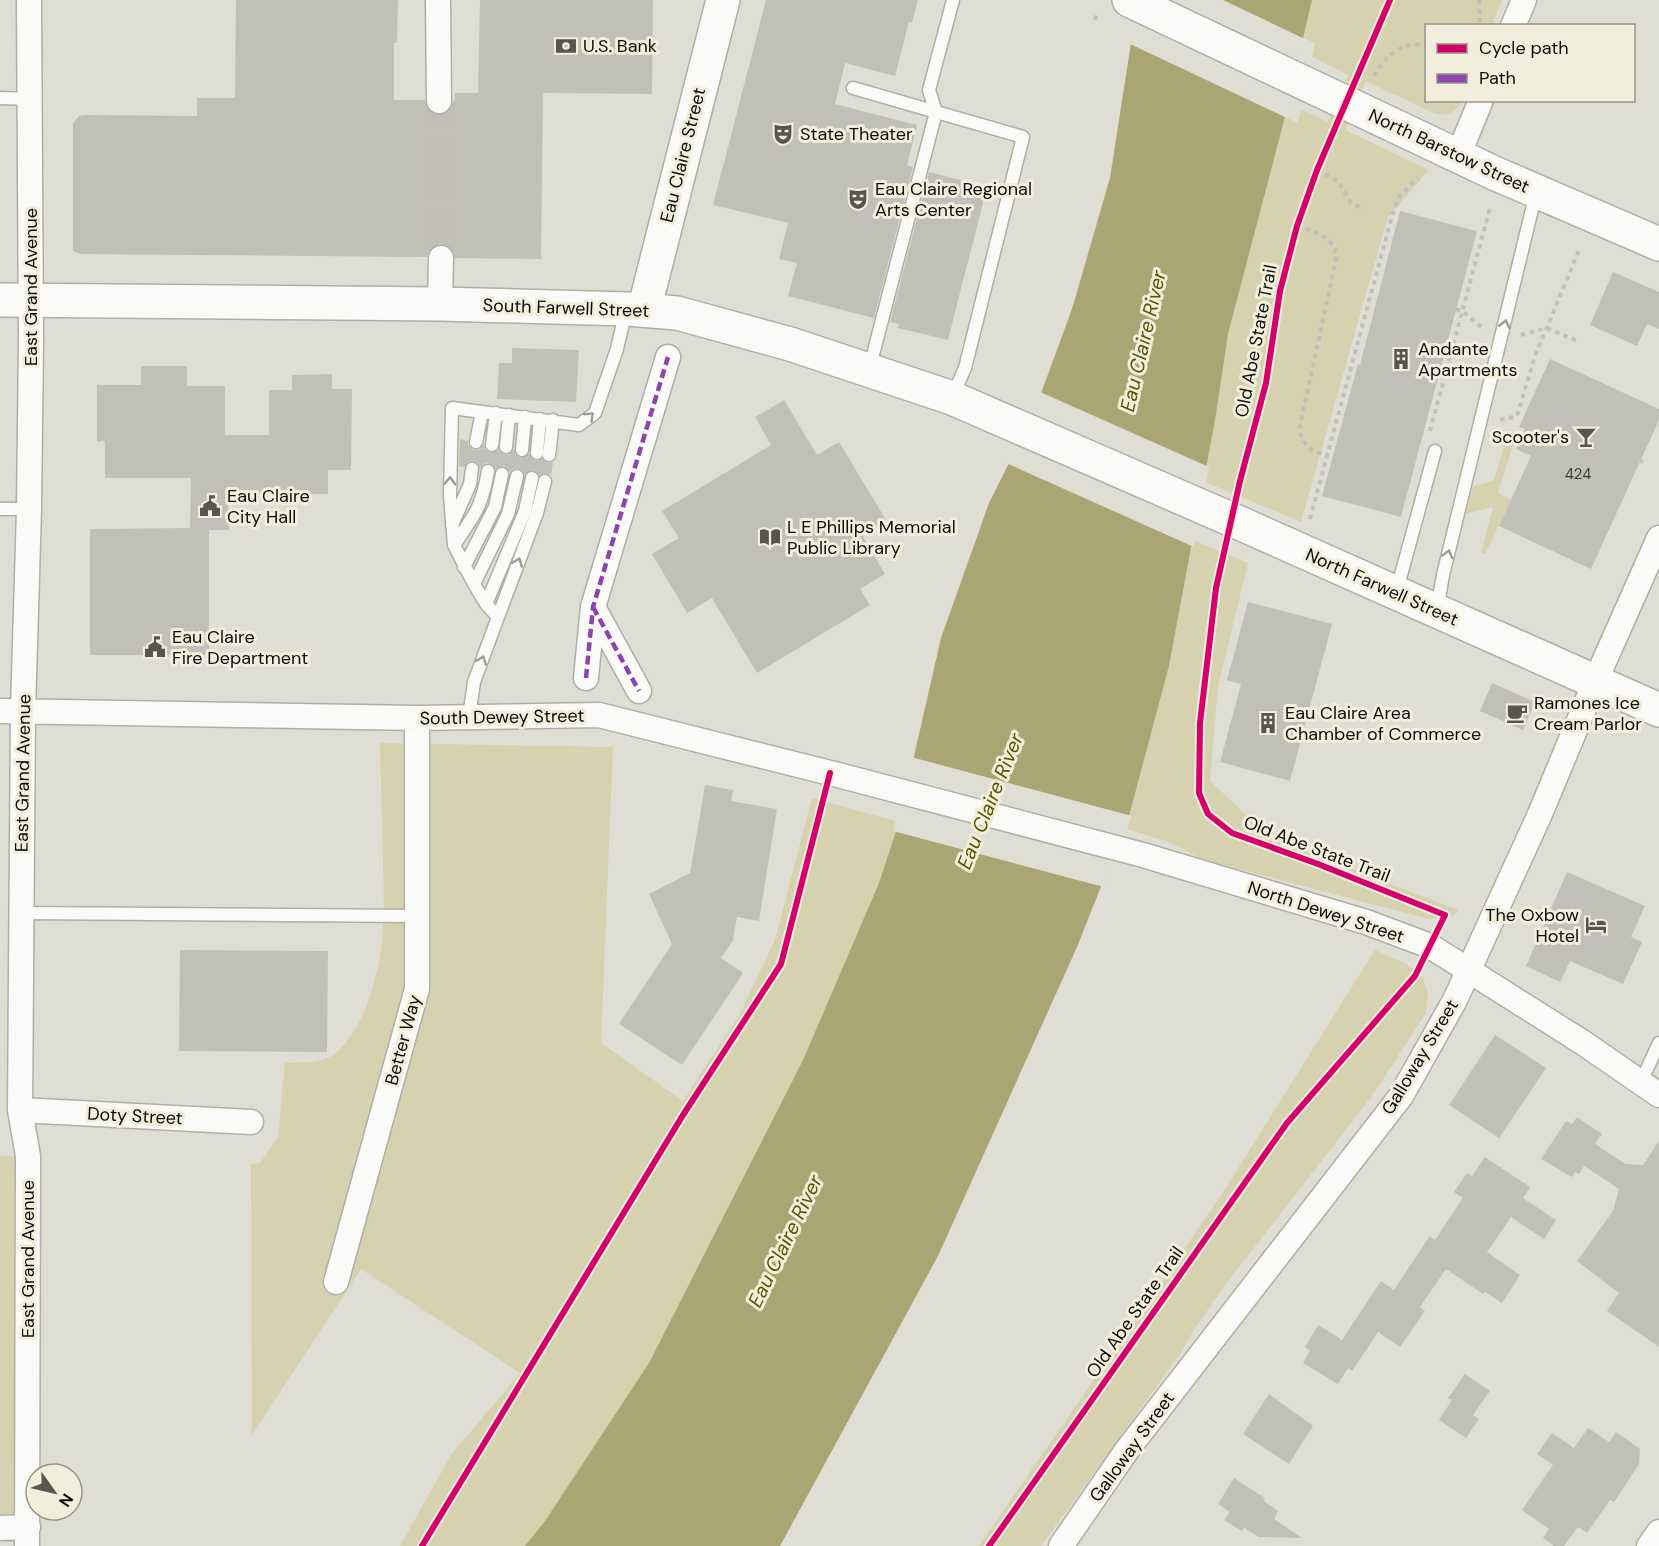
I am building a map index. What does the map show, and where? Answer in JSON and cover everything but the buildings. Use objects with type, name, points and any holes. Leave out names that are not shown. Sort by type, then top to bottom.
[{"type":"main road","name":"Eau Claire Street","points":[[635,310],[723,0]]},
{"type":"main road","name":"North Barstow Street","points":[[1129,0],[1458,156],[1659,244]]},
{"type":"main road","name":"South Farwell Street","points":[[16,300],[440,304],[635,310],[689,316],[790,344],[952,398],[1105,464]]},
{"type":"main road","name":"North Farwell Street","points":[[1105,464],[1659,710]]},
{"type":"street","name":"East Grand Avenue","points":[[28,1536],[28,1156],[20,1110],[22,913],[12,711],[30,509],[16,300],[30,99],[29,0]]},
{"type":"street","points":[[438,0],[439,101]]},
{"type":"street","points":[[1514,24],[1524,0]]},
{"type":"street","points":[[1458,156],[1480,102]]},
{"type":"street","points":[[440,304],[441,258]]},
{"type":"street","points":[[586,678],[592,607],[668,357]]},
{"type":"street","name":"Galloway Street","points":[[1061,1546],[1127,1450],[1401,1096],[1455,1000],[1540,814],[1659,538]]},
{"type":"street","points":[[592,607],[639,691]]},
{"type":"street","name":"South Dewey Street","points":[[12,711],[417,718],[599,716],[992,816]]},
{"type":"street","name":"Better Way","points":[[336,1282],[417,989],[417,718]]},
{"type":"street","name":"North Dewey Street","points":[[992,816],[1143,855],[1366,922],[1430,946],[1469,969],[1650,1089]]},
{"type":"street","name":"Doty Street","points":[[20,1110],[251,1122]]},
{"type":"street","points":[[0,1528],[28,1536]]},
{"type":"street","points":[[1649,1546],[1659,1532]]},
{"type":"lane","points":[[869,370],[936,112],[929,90],[953,0]]},
{"type":"lane","points":[[854,88],[1023,136],[965,368],[952,398]]},
{"type":"lane","points":[[0,98],[30,99]]},
{"type":"lane","points":[[1437,612],[1443,575],[1537,191]]},
{"type":"lane","points":[[498,617],[486,604],[454,545],[450,496],[452,408],[579,425],[595,413],[616,349],[635,310]]},
{"type":"lane","points":[[476,442],[482,412]]},
{"type":"lane","points":[[492,445],[496,413]]},
{"type":"lane","points":[[506,447],[509,415]]},
{"type":"lane","points":[[522,450],[525,417]]},
{"type":"lane","points":[[540,419],[543,454],[553,420]]},
{"type":"lane","points":[[1396,594],[1435,451]]},
{"type":"lane","points":[[452,526],[470,484],[472,469]]},
{"type":"lane","points":[[454,545],[484,496],[488,471]]},
{"type":"lane","points":[[464,567],[495,507],[502,474]]},
{"type":"lane","points":[[474,584],[508,514],[517,476]]},
{"type":"lane","points":[[486,604],[525,511],[532,478]]},
{"type":"lane","points":[[469,717],[474,682],[537,513],[545,481]]},
{"type":"lane","points":[[0,509],[30,509]]},
{"type":"lane","points":[[22,913],[417,915]]},
{"type":"lane","points":[[1650,1089],[1659,1042]]},
{"type":"path","points":[[1479,0],[1480,24]]},
{"type":"path","points":[[1095,20],[1097,13]]},
{"type":"path","points":[[1374,76],[1382,62],[1394,52],[1406,46],[1425,44]]},
{"type":"path","points":[[1313,181],[1321,162]]},
{"type":"path","points":[[1317,170],[1338,181],[1351,203],[1364,209]]},
{"type":"path","points":[[1310,519],[1392,216],[1399,197],[1418,177]]},
{"type":"path","points":[[1430,431],[1490,208]]},
{"type":"path","points":[[1294,236],[1301,214]]},
{"type":"path","points":[[1297,226],[1328,239],[1333,243],[1337,255],[1299,430],[1303,444],[1315,452],[1328,455]]},
{"type":"path","points":[[1480,425],[1517,416],[1535,356],[1580,248]]},
{"type":"shaded area","points":[[1312,0],[1502,0],[1492,24],[1425,24],[1425,102],[1462,102],[1454,111],[1446,114],[1433,113],[1366,81],[1345,130],[1429,170],[1388,217],[1301,522],[1203,481],[1228,334],[1285,117],[1298,123],[1301,109],[1328,122],[1348,75],[1312,57],[1315,43],[1304,38]]},
{"type":"shaded area","points":[[1508,431],[1517,433],[1498,493],[1511,500],[1485,554],[1481,553],[1493,507],[1465,514],[1473,487],[1494,480]]},
{"type":"shaded area","points":[[1193,540],[1248,563],[1218,687],[1210,781],[1271,838],[1458,910],[1455,914],[1443,918],[1425,918],[1204,860],[1169,842],[1124,828],[1169,666]]},
{"type":"shaded area","points":[[380,743],[613,747],[601,1043],[683,1101],[740,1014],[775,940],[812,798],[899,822],[879,883],[803,1060],[649,1363],[545,1521],[525,1546],[400,1546],[451,1455],[520,1373],[361,1269],[252,1435],[251,1164],[260,1163],[278,1137],[285,1063],[317,1061],[334,1054],[351,1036],[358,1024],[373,986],[381,949],[384,911]]},
{"type":"shaded area","points":[[1375,950],[1407,964],[1423,978],[1428,993],[1426,1013],[1372,1096],[1229,1280],[1195,1328],[1180,1354],[1041,1546],[979,1546],[1220,1197]]},
{"type":"shaded area","points":[[0,1156],[28,1156],[28,1462],[24,1462],[24,1522],[28,1522],[28,1527],[0,1528]]},
{"type":"water","name":"Eau Claire River","points":[[1136,0],[1312,0],[1285,117],[1228,334],[1215,420],[1169,666],[1129,816],[1077,947],[938,1256],[780,1546],[525,1546],[545,1521],[649,1363],[803,1060],[879,883],[899,822],[941,638],[989,503],[1033,415],[1072,309],[1110,178]]},
{"type":"pier","points":[[1133,0],[1223,0],[1307,40],[1287,118],[1128,43]]},
{"type":"pier","points":[[1038,391],[1209,467],[1194,547],[1006,463],[1030,414]]},
{"type":"pier","points":[[911,757],[1132,816],[1104,887],[893,831]]},
{"type":"tunnel","points":[[439,101],[441,258]]},
{"type":"marked path","points":[[586,678],[593,607],[668,357]]},
{"type":"marked path","points":[[593,607],[639,691]]},
{"type":"cycle path","name":"Old Abe State Trail","points":[[989,1546],[1287,1123],[1415,976],[1445,915],[1318,864],[1232,833],[1208,814],[1199,793],[1200,723],[1216,588],[1240,481],[1266,383],[1280,291],[1297,226],[1317,170],[1390,0]]},
{"type":"cycle path","points":[[422,1546],[683,1115],[781,964],[830,773]]},
{"type":"place","name":"U.S. Bank","points":[[566,46]]},
{"type":"place","name":"State Theater","points":[[783,134]]},
{"type":"place","name":"Eau Claire Regional Arts Center","points":[[858,199]]},
{"type":"place","name":"Andante Apartments","points":[[1401,359]]},
{"type":"place","name":"Scooter's","points":[[1586,437]]},
{"type":"place","name":"Eau Claire City Hall","points":[[210,506]]},
{"type":"place","name":"L E Phillips Memorial Public Library","points":[[770,537]]},
{"type":"place","name":"Eau Claire Fire Department","points":[[155,647]]},
{"type":"place","name":"Ramones Ice Cream Parlor","points":[[1517,713]]},
{"type":"place","name":"Eau Claire Area Chamber of Commerce","points":[[1268,723]]},
{"type":"place","name":"The Oxbow Hotel","points":[[1596,925]]}]
